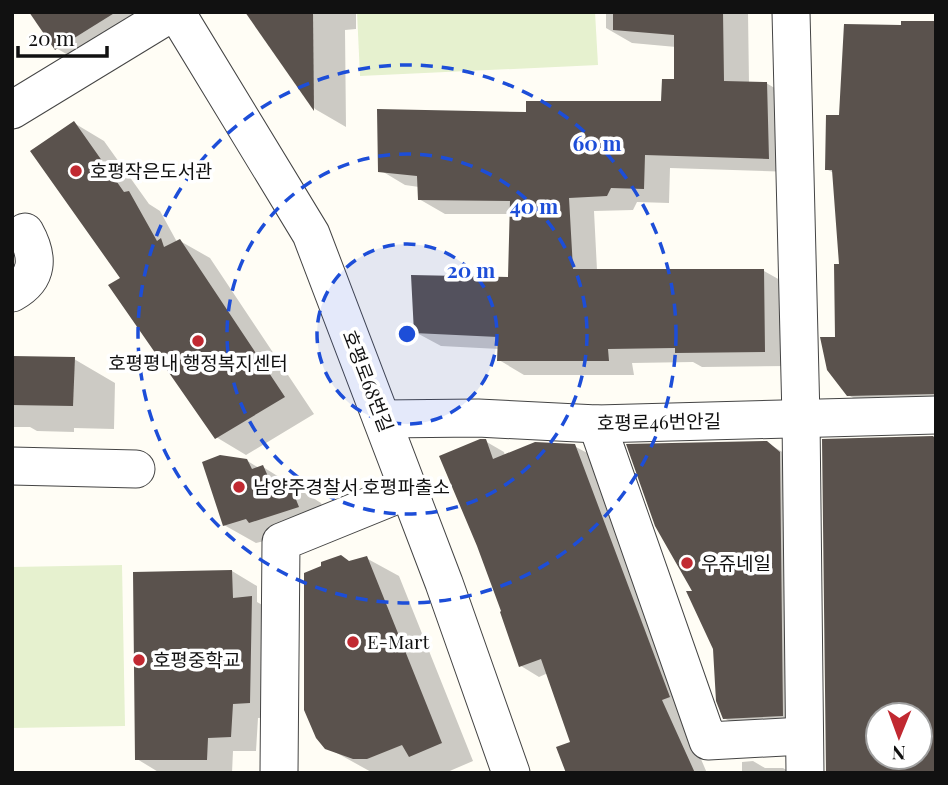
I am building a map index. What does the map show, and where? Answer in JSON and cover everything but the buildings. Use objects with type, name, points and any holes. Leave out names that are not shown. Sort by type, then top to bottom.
[{"type":"street","points":[[12,110],[174,12]]},
{"type":"street","name":"호평로68번길","points":[[174,12],[311,234],[449,596],[511,773]]},
{"type":"street","points":[[792,12],[805,773]]},
{"type":"street","points":[[12,293],[26,285],[33,269],[34,248],[25,232]]},
{"type":"street","name":"호평로46번안길","points":[[382,419],[478,418],[597,425],[936,415]]},
{"type":"street","points":[[597,425],[708,741],[803,737]]},
{"type":"street","points":[[12,466],[136,469]]},
{"type":"street","points":[[279,773],[281,542],[409,490]]},
{"type":"green space","points":[[357,12],[595,12],[598,65],[360,76]]},
{"type":"green space","points":[[122,565],[125,726],[12,728],[12,567]]},
{"type":"place","name":"호평작은도서관","points":[[76,171]]},
{"type":"place","name":"호평평내 행정복지센터","points":[[198,341]]},
{"type":"place","name":"남양주경찰서 호평파출소","points":[[239,487]]},
{"type":"place","name":"우쥬네일","points":[[687,563]]},
{"type":"place","name":"E-Mart","points":[[353,642]]},
{"type":"place","name":"호평중학교","points":[[139,660]]}]
